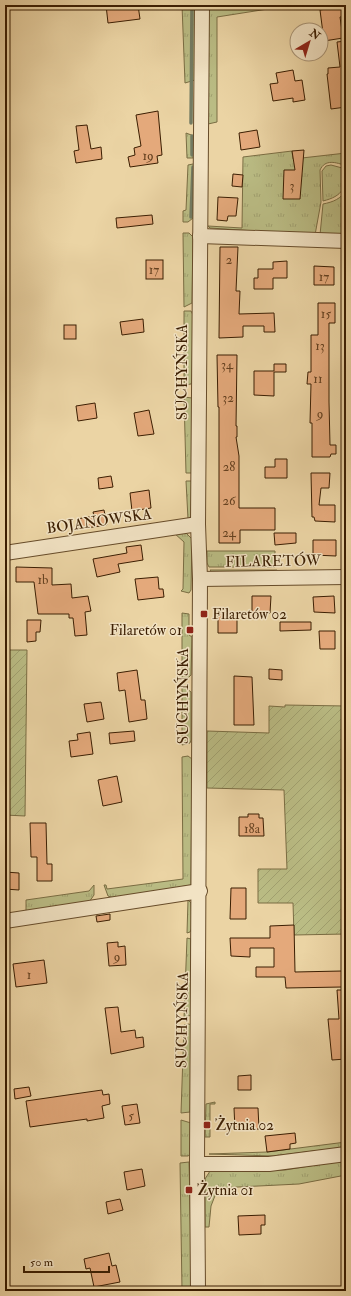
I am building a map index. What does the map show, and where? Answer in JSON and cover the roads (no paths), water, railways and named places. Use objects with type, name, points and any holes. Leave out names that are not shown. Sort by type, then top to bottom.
[{"type":"street","name":"SUCHYŃSKA","points":[[198,1291],[197,1164],[200,891],[200,579],[198,524],[202,5]]},
{"type":"street","points":[[200,236],[346,241]]},
{"type":"street","name":"BOJANOWSKA","points":[[5,552],[198,524]]},
{"type":"street","name":"FILARETÓW","points":[[200,579],[346,577]]},
{"type":"street","points":[[5,921],[200,891]]},
{"type":"street","points":[[197,1164],[269,1164],[346,1154]]},
{"type":"waterway","points":[[191,123],[192,5]]},
{"type":"waterway","points":[[192,136],[192,155]]},
{"type":"waterway","points":[[191,217],[193,167]]},
{"type":"place","name":"Filaretów 02","points":[[204,614]]},
{"type":"place","name":"Filaretów 01","points":[[190,630]]},
{"type":"place","name":"Żytnia 02","points":[[207,1125]]},
{"type":"place","name":"Żytnia 01","points":[[189,1190]]}]
